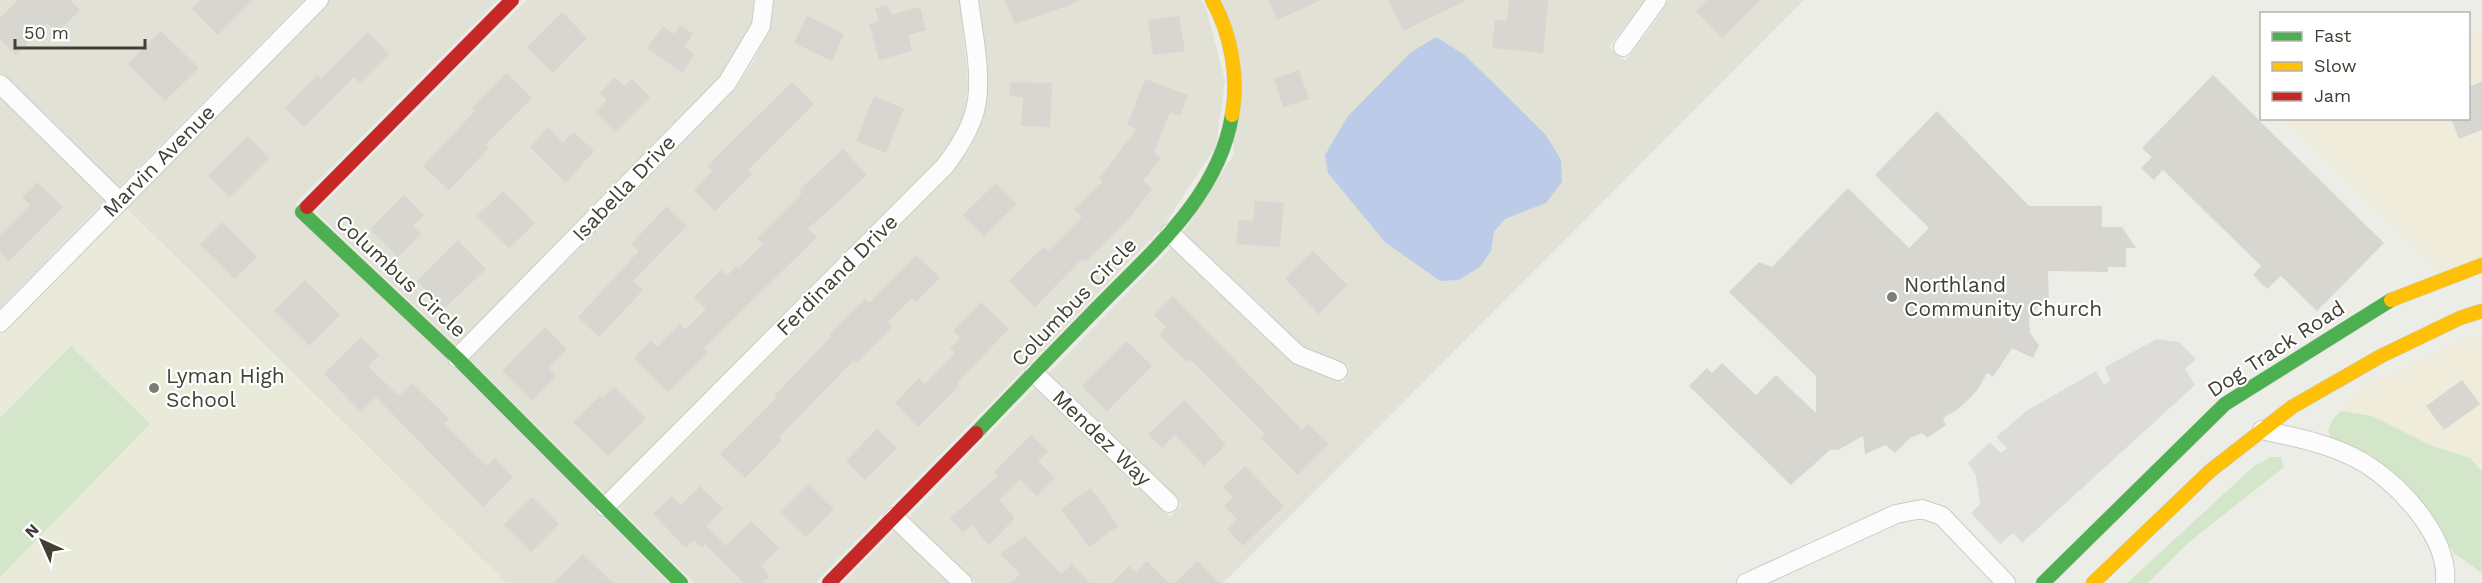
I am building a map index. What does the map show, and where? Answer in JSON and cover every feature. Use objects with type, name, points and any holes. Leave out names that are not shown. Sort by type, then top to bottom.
[{"type":"street","name":"Marvin Avenue","points":[[0,322],[319,0]]},
{"type":"street","name":"Columbus Circle","points":[[512,0],[302,212],[457,358],[681,583]]},
{"type":"street","name":"Isabella Drive","points":[[457,358],[726,83],[761,26],[764,0]]},
{"type":"street","name":"Ferdinand Drive","points":[[605,507],[945,166],[961,144],[974,115],[978,82],[969,0]]},
{"type":"street","name":"Columbus Circle","points":[[829,583],[1170,233],[1200,196],[1225,151],[1234,118],[1235,81],[1228,41],[1212,0]]},
{"type":"street","points":[[1623,47],[1657,0]]},
{"type":"street","points":[[0,84],[119,201]]},
{"type":"street","points":[[1170,233],[1298,355],[1338,371]]},
{"type":"street","name":"Dog Track Road","points":[[2043,583],[2225,404],[2392,299],[2482,265]]},
{"type":"street","points":[[2092,583],[2210,471],[2292,406],[2381,356],[2460,318],[2482,311]]},
{"type":"street","name":"Mendez Way","points":[[1034,373],[1169,503]]},
{"type":"street","points":[[2262,429],[2331,447],[2375,469],[2423,518],[2440,551],[2445,566],[2445,583]]},
{"type":"street","points":[[1746,583],[1896,514],[1922,509],[1942,516],[2006,583]]},
{"type":"street","points":[[894,517],[963,583]]},
{"type":"shaded area","points":[[0,0],[304,0],[118,188],[0,72]]},
{"type":"shaded area","points":[[327,0],[498,0],[295,204],[669,583],[506,583],[119,201]]},
{"type":"shaded area","points":[[527,0],[754,0],[752,22],[719,77],[456,345],[316,212]]},
{"type":"shaded area","points":[[774,0],[960,0],[968,81],[965,112],[953,138],[938,159],[605,494],[470,359],[735,89],[752,63],[770,28]]},
{"type":"shaded area","points":[[979,0],[1201,0],[1206,7],[1225,81],[1216,146],[1163,227],[815,583],[694,583],[619,508],[952,173],[969,150],[983,120],[987,84]]},
{"type":"shaded area","points":[[1222,0],[1645,0],[1609,47],[1625,61],[1656,21],[1668,0],[1804,0],[1223,583],[976,583],[908,518],[1035,387],[1170,517],[1182,504],[1048,374],[1172,247],[1296,363],[1344,383],[1349,366],[1303,347],[1183,233],[1234,154]],"holes":[[[1436,37],[1465,55],[1546,135],[1546,203],[1505,219],[1494,232],[1491,251],[1480,267],[1460,280],[1440,281],[1416,263]]]},
{"type":"shaded area","points":[[2482,32],[2482,265],[2446,277],[2283,120],[2470,120],[2470,38]]},
{"type":"shaded area","points":[[0,97],[106,200],[0,308]]},
{"type":"shaded area","name":"Lyman High School","points":[[119,201],[506,583],[0,583],[0,323]]},
{"type":"shaded area","points":[[2482,332],[2482,471],[2470,458],[2341,411],[2365,386],[2443,348]]},
{"type":"shaded area","points":[[2157,339],[2179,342],[2196,359],[2185,369],[2195,385],[2022,543],[2013,533],[2000,544],[1971,513],[1980,504],[1976,475],[1968,463],[1990,442],[2001,453],[2007,448],[1996,437],[2028,410],[2096,371],[2104,385],[2110,380],[2105,367]]},
{"type":"shaded area","points":[[895,530],[950,583],[843,583]]},
{"type":"green space","points":[[71,346],[150,424],[0,577],[0,418]]},
{"type":"green space","points":[[2341,411],[2372,416],[2430,445],[2470,458],[2482,471],[2482,573],[2455,554],[2422,506],[2393,473],[2370,454],[2332,440],[2328,430],[2333,419]]},
{"type":"green space","points":[[2271,457],[2281,457],[2284,467],[2188,543],[2148,583],[2127,583],[2253,467]]},
{"type":"water","points":[[1436,37],[1465,55],[1546,135],[1561,160],[1562,182],[1546,203],[1505,219],[1494,232],[1491,251],[1480,267],[1459,280],[1440,281],[1385,242],[1328,173],[1325,155],[1348,116],[1410,53]]},
{"type":"building","points":[[18,0],[70,0],[80,10],[57,33],[47,23],[16,55],[0,39],[0,18]]},
{"type":"building","points":[[200,0],[253,0],[218,35],[192,9]]},
{"type":"building","points":[[1005,0],[1078,0],[1078,2],[1015,24]]},
{"type":"building","points":[[1268,0],[1321,0],[1277,20]]},
{"type":"building","points":[[1388,0],[1467,0],[1403,31]]},
{"type":"building","points":[[1509,0],[1548,0],[1543,53],[1492,48],[1495,20],[1507,21]]},
{"type":"building","points":[[1707,0],[1760,0],[1722,38],[1696,11]]},
{"type":"building","points":[[888,5],[891,15],[920,7],[926,30],[908,35],[912,51],[879,60],[869,24],[879,21],[875,8]]},
{"type":"building","points":[[562,12],[587,38],[553,73],[527,47]]},
{"type":"building","points":[[807,16],[844,34],[832,61],[794,43]]},
{"type":"building","points":[[1179,16],[1185,51],[1153,55],[1148,20]]},
{"type":"building","points":[[681,25],[693,34],[684,47],[695,54],[682,73],[647,48],[663,26],[674,34]]},
{"type":"building","points":[[161,31],[199,68],[165,101],[128,64]]},
{"type":"building","points":[[368,32],[389,54],[360,83],[354,77],[304,127],[285,108],[317,75],[321,79]]},
{"type":"building","points":[[1299,70],[1309,99],[1283,107],[1274,79]]},
{"type":"building","points":[[507,73],[532,98],[485,145],[489,148],[449,190],[423,166],[475,111],[472,108]]},
{"type":"building","points":[[2213,75],[2384,243],[2317,311],[2281,276],[2267,289],[2253,275],[2261,266],[2163,170],[2154,180],[2141,168],[2152,157],[2142,148]]},
{"type":"building","points":[[615,77],[624,86],[632,79],[650,97],[615,132],[595,112],[607,100],[600,93]]},
{"type":"building","points":[[1145,79],[1188,95],[1180,116],[1170,112],[1154,152],[1161,158],[1143,181],[1152,189],[1125,223],[1085,262],[1082,259],[1035,307],[1009,281],[1043,247],[1048,251],[1082,217],[1074,209],[1103,181],[1099,178],[1137,129],[1127,125]]},
{"type":"building","points":[[2482,81],[2482,130],[2459,139],[2452,120],[2470,120],[2470,87]]},
{"type":"building","points":[[792,82],[814,104],[748,170],[752,174],[715,211],[694,190],[713,171],[707,166]]},
{"type":"building","points":[[1010,82],[1052,83],[1050,127],[1021,126],[1023,97],[1009,96]]},
{"type":"building","points":[[874,96],[904,109],[886,153],[856,141]]},
{"type":"building","name":"Northland Community Church","points":[[1937,111],[2029,206],[2102,206],[2102,227],[2122,227],[2136,248],[2126,248],[2126,267],[2108,267],[2108,272],[2048,271],[2049,302],[2038,307],[2029,318],[2030,333],[2039,345],[2033,358],[2012,348],[1993,377],[1987,373],[1969,399],[1943,418],[1946,425],[1927,438],[1922,433],[1910,438],[1895,453],[1886,445],[1865,454],[1863,436],[1838,450],[1830,450],[1791,485],[1689,386],[1707,368],[1712,373],[1722,363],[1756,395],[1776,375],[1816,413],[1816,376],[1729,292],[1759,262],[1772,267],[1848,188],[1909,248],[1929,228],[1875,175]]},
{"type":"building","points":[[548,127],[563,143],[574,132],[594,151],[566,183],[530,147]]},
{"type":"building","points":[[248,136],[269,158],[230,197],[208,176]]},
{"type":"building","points":[[843,149],[867,175],[808,229],[817,237],[704,348],[708,352],[668,392],[634,358],[651,341],[657,347],[680,324],[685,330],[706,309],[694,297],[721,270],[727,276],[736,266],[738,269],[763,244],[757,238],[802,193],[799,190]]},
{"type":"building","points":[[37,182],[63,207],[9,261],[0,252],[0,235],[30,205],[22,197]]},
{"type":"building","points":[[996,183],[1017,204],[984,236],[963,215]]},
{"type":"building","points":[[503,191],[535,223],[509,248],[477,216]]},
{"type":"building","points":[[404,195],[424,215],[413,226],[421,234],[398,257],[370,229]]},
{"type":"building","points":[[1255,201],[1284,203],[1280,247],[1236,244],[1239,220],[1253,221]]},
{"type":"building","points":[[667,206],[687,226],[633,281],[643,290],[599,337],[578,317],[639,251],[631,244]]},
{"type":"building","points":[[222,222],[257,257],[235,279],[200,245]]},
{"type":"building","points":[[458,240],[486,269],[444,309],[417,281]]},
{"type":"building","points":[[1313,251],[1347,285],[1319,314],[1285,279]]},
{"type":"building","points":[[916,255],[940,278],[916,302],[912,298],[888,322],[893,327],[856,363],[854,360],[779,437],[782,440],[745,478],[720,454],[776,398],[774,396],[831,337],[829,335],[865,299],[869,303]]},
{"type":"building","points":[[305,280],[340,315],[309,346],[274,311]]},
{"type":"building","points":[[1173,296],[1302,430],[1308,424],[1329,444],[1298,475],[1261,438],[1265,434],[1190,359],[1187,362],[1159,335],[1166,327],[1154,315]]},
{"type":"building","points":[[981,302],[1009,329],[957,383],[959,386],[918,427],[895,403],[919,378],[925,384],[955,353],[950,348],[960,338],[953,331]]},
{"type":"building","points":[[545,327],[567,349],[548,368],[556,376],[532,401],[502,371]]},
{"type":"building","points":[[361,337],[379,355],[368,366],[399,396],[412,383],[449,419],[444,424],[487,466],[495,458],[513,477],[483,507],[376,397],[361,412],[324,374]]},
{"type":"building","points":[[1127,341],[1152,366],[1107,411],[1082,386]]},
{"type":"building","points":[[2462,380],[2480,404],[2444,430],[2426,406]]},
{"type":"building","points":[[614,387],[646,418],[608,456],[573,422],[600,396],[602,398]]},
{"type":"building","points":[[1185,400],[1226,445],[1204,466],[1175,435],[1162,448],[1148,434]]},
{"type":"building","points":[[877,429],[897,448],[865,480],[846,461]]},
{"type":"building","points":[[1031,435],[1048,451],[1038,461],[1055,478],[1037,496],[1020,479],[999,500],[1015,518],[989,545],[972,525],[963,533],[950,518],[998,476],[994,472]]},
{"type":"building","points":[[1245,466],[1284,506],[1243,546],[1227,529],[1237,519],[1224,506],[1233,497],[1223,487]]},
{"type":"building","points":[[809,484],[834,509],[806,537],[781,512]]},
{"type":"building","points":[[700,486],[723,509],[706,526],[726,546],[751,521],[779,548],[761,566],[770,576],[763,583],[744,583],[705,544],[702,548],[694,540],[686,548],[653,514],[672,496],[681,505]]},
{"type":"building","points":[[1091,488],[1118,526],[1089,547],[1061,509]]},
{"type":"building","points":[[532,497],[559,524],[531,552],[504,525]]},
{"type":"building","points":[[1025,536],[1061,574],[1072,564],[1090,583],[1011,583],[1020,574],[1000,554]]},
{"type":"building","points":[[583,554],[613,583],[554,583]]},
{"type":"building","points":[[1147,561],[1169,583],[1112,583],[1129,566],[1136,572]]},
{"type":"building","points":[[1197,561],[1219,583],[1175,583]]},
{"type":"traffic: fast","points":[[976,433],[1179,222],[1213,172],[1225,145],[1232,115]]},
{"type":"traffic: fast","points":[[307,207],[302,212],[457,358],[681,583]]},
{"type":"traffic: fast","points":[[2043,583],[2225,404],[2391,300]]},
{"type":"traffic: slow","points":[[1212,0],[1219,13],[1232,56],[1234,71],[1232,115]]},
{"type":"traffic: slow","points":[[2391,300],[2482,265]]},
{"type":"traffic: slow","points":[[2093,583],[2210,471],[2292,407],[2381,356],[2460,318],[2482,311]]},
{"type":"traffic: jam","points":[[307,207],[512,0]]},
{"type":"traffic: jam","points":[[829,583],[976,433]]},
{"type":"place","name":"Northland Community Church","points":[[1892,297]]},
{"type":"place","name":"Lyman High School","points":[[154,388]]}]
